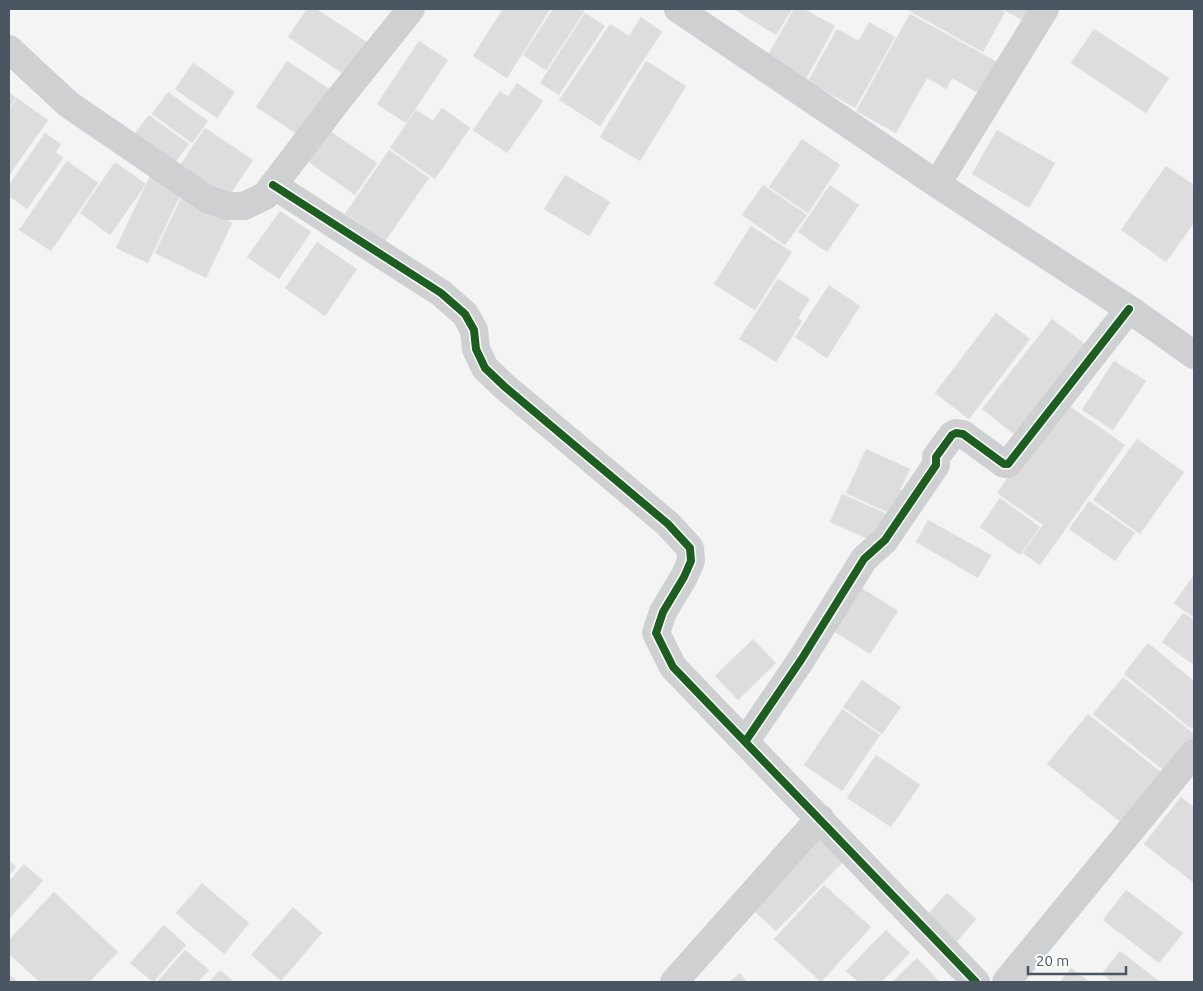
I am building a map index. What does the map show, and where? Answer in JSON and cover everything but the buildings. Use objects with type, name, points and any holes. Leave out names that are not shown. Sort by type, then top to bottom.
[{"type":"street","points":[[9,49],[68,104],[207,199],[227,206],[244,206],[265,196],[338,100],[411,9]]},
{"type":"street","points":[[678,9],[937,184],[1124,316],[1194,355]]},
{"type":"street","points":[[937,184],[1045,9]]},
{"type":"street","points":[[273,185],[441,293],[465,314],[474,330],[476,349],[485,368],[668,524],[690,548],[691,561],[684,577],[663,612],[656,633],[673,668],[820,818],[976,982]]},
{"type":"street","points":[[745,742],[801,660],[864,559],[885,540],[936,465],[936,457],[952,436],[956,433],[963,434],[1004,464],[1008,464],[1124,316]]},
{"type":"street","points":[[1006,982],[1194,754]]},
{"type":"street","points":[[674,982],[820,818]]},
{"type":"cycle path","points":[[273,185],[441,293],[465,314],[474,330],[476,349],[485,368],[668,524],[690,548],[691,561],[684,577],[663,612],[656,633],[673,667],[976,982]]},
{"type":"cycle path","points":[[745,742],[801,660],[864,559],[885,540],[936,465],[936,457],[952,435],[956,433],[963,434],[1004,464],[1008,464],[1129,309]]}]
